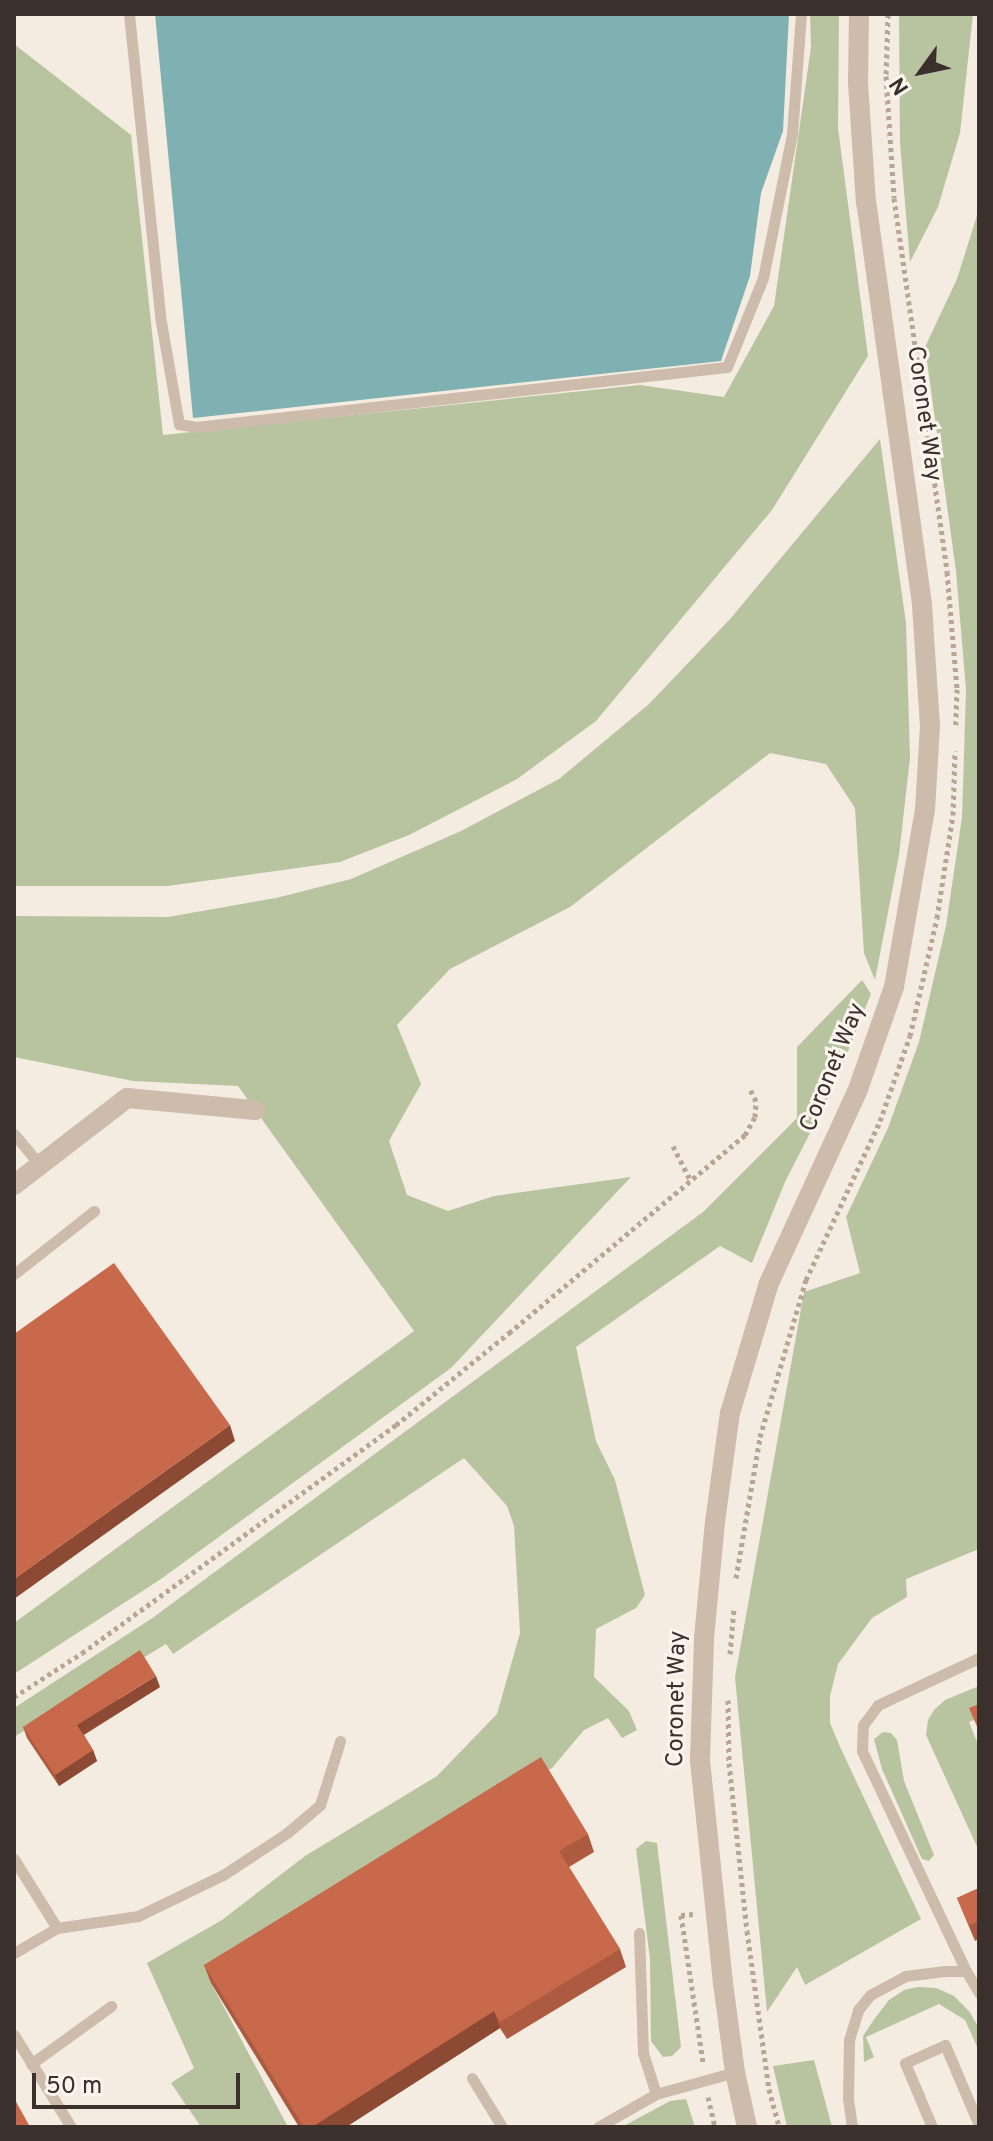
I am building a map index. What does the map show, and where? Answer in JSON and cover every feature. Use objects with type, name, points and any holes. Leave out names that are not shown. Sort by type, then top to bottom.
[{"type":"street","name":"Coronet Way","points":[[747,2127],[735,2072],[711,1882],[700,1760],[704,1638],[715,1522],[730,1413],[769,1283],[857,1092],[894,987],[925,810],[930,726],[925,635],[910,505],[866,203],[858,84],[859,14]]},
{"type":"street","points":[[14,1185],[127,1098],[255,1110]]},
{"type":"lane","points":[[129,14],[161,322],[179,424],[196,427],[727,367],[763,278],[792,134],[801,14]]},
{"type":"lane","points":[[14,1134],[40,1165]]},
{"type":"lane","points":[[14,1274],[94,1211]]},
{"type":"lane","points":[[979,1658],[878,1705],[863,1725],[862,1751],[979,1993]]},
{"type":"lane","points":[[14,1953],[57,1928],[138,1916],[223,1875],[287,1833],[320,1805],[340,1741]]},
{"type":"lane","points":[[14,1859],[57,1928]]},
{"type":"lane","points":[[639,1933],[643,2053],[656,2094]]},
{"type":"lane","points":[[852,2127],[848,2099],[849,2040],[858,2010],[886,1983],[905,1976],[966,1971]]},
{"type":"lane","points":[[31,2064],[111,2006]]},
{"type":"lane","points":[[14,2035],[71,2127]]},
{"type":"lane","points":[[932,2127],[905,2063],[945,2045],[979,2125]]},
{"type":"lane","points":[[598,2127],[656,2094],[735,2072]]},
{"type":"lane","points":[[472,2078],[502,2127]]},
{"type":"path","points":[[735,1583],[748,1496],[775,1377],[806,1280],[880,1121],[910,1036],[937,918],[953,815],[957,689],[938,498],[894,198],[886,76],[888,14]]},
{"type":"path","points":[[14,1697],[82,1653],[396,1425],[745,1135],[755,1117],[756,1101],[750,1089]]},
{"type":"path","points":[[673,1146],[691,1181]]},
{"type":"path","points":[[730,1659],[734,1598]]},
{"type":"path","points":[[728,1689],[729,1763],[747,1931],[769,2089],[779,2127]]},
{"type":"path","points":[[691,1914],[681,1915],[700,2048]]},
{"type":"path","points":[[710,2110],[715,2127]]},
{"type":"green space","points":[[810,14],[839,14],[838,128],[868,356],[772,510],[596,721],[517,779],[409,835],[340,862],[168,886],[14,886],[14,44],[131,135],[163,435],[640,385],[724,397],[774,306],[811,47]]},
{"type":"green space","points":[[899,14],[973,14],[960,133],[938,207],[910,262],[900,143]]},
{"type":"green space","points":[[979,209],[979,1549],[906,1579],[907,1597],[872,1618],[838,1664],[830,1696],[830,1723],[921,1919],[805,1985],[797,1967],[767,2012],[735,1677],[804,1292],[860,1273],[846,1217],[888,1128],[919,1042],[946,926],[962,817],[966,690],[956,571],[925,347],[957,279]]},
{"type":"green space","points":[[880,439],[906,623],[910,758],[899,855],[875,980],[864,953],[855,808],[826,764],[770,753],[570,907],[450,969],[397,1025],[421,1084],[389,1141],[407,1195],[448,1211],[494,1196],[631,1177],[451,1368],[161,1579],[14,1674],[14,1623],[414,1331],[238,1086],[133,1081],[14,1057],[14,916],[168,917],[276,898],[351,879],[461,831],[559,779],[649,704],[731,618]]},
{"type":"green space","points":[[862,980],[871,994],[834,1086],[785,1182],[752,1263],[720,1246],[576,1347],[596,1441],[615,1480],[645,1595],[636,1608],[596,1629],[594,1677],[629,1711],[637,1730],[622,1738],[608,1718],[584,1730],[552,1768],[211,1983],[288,2127],[201,2127],[171,2083],[194,2068],[147,1963],[222,1920],[305,1856],[437,1776],[497,1714],[520,1633],[514,1526],[507,1506],[464,1458],[173,1654],[166,1644],[14,1737],[14,1708],[151,1619],[703,1212],[797,1118],[797,1047]]},
{"type":"green space","points":[[979,1686],[979,1718],[969,1722],[979,1747],[979,1851],[926,1735],[928,1720],[934,1710],[945,1700]]},
{"type":"green space","points":[[883,1732],[891,1733],[897,1740],[904,1781],[934,1855],[929,1861],[922,1859],[882,1769],[874,1739]]},
{"type":"green space","points":[[646,1841],[657,1843],[681,2047],[672,2056],[663,2057],[651,2041],[650,1959],[636,1849]]},
{"type":"green space","points":[[936,1988],[954,1996],[969,2011],[979,2028],[979,2051],[965,2020],[939,2004],[866,2037],[874,2057],[864,2062],[863,2036],[875,2018],[889,2000],[904,1990]]},
{"type":"green space","points":[[814,2060],[832,2127],[787,2127],[773,2066]]},
{"type":"green space","points":[[686,2099],[695,2127],[622,2127],[670,2101]]},
{"type":"water","points":[[155,14],[789,14],[783,131],[761,193],[750,276],[721,361],[193,418]]},
{"type":"building","points":[[114,1263],[230,1425],[14,1579],[14,1334]]},
{"type":"building","points":[[140,1650],[156,1676],[77,1725],[93,1750],[55,1775],[23,1727]]},
{"type":"building","points":[[979,1704],[979,1731],[969,1708]]},
{"type":"building","points":[[541,1757],[588,1834],[559,1851],[620,1949],[500,2022],[494,2011],[312,2127],[304,2127],[204,1965]]},
{"type":"building","points":[[979,1888],[979,1921],[969,1925],[957,1898]]},
{"type":"building","points":[[14,2098],[30,2127],[14,2127]]}]
